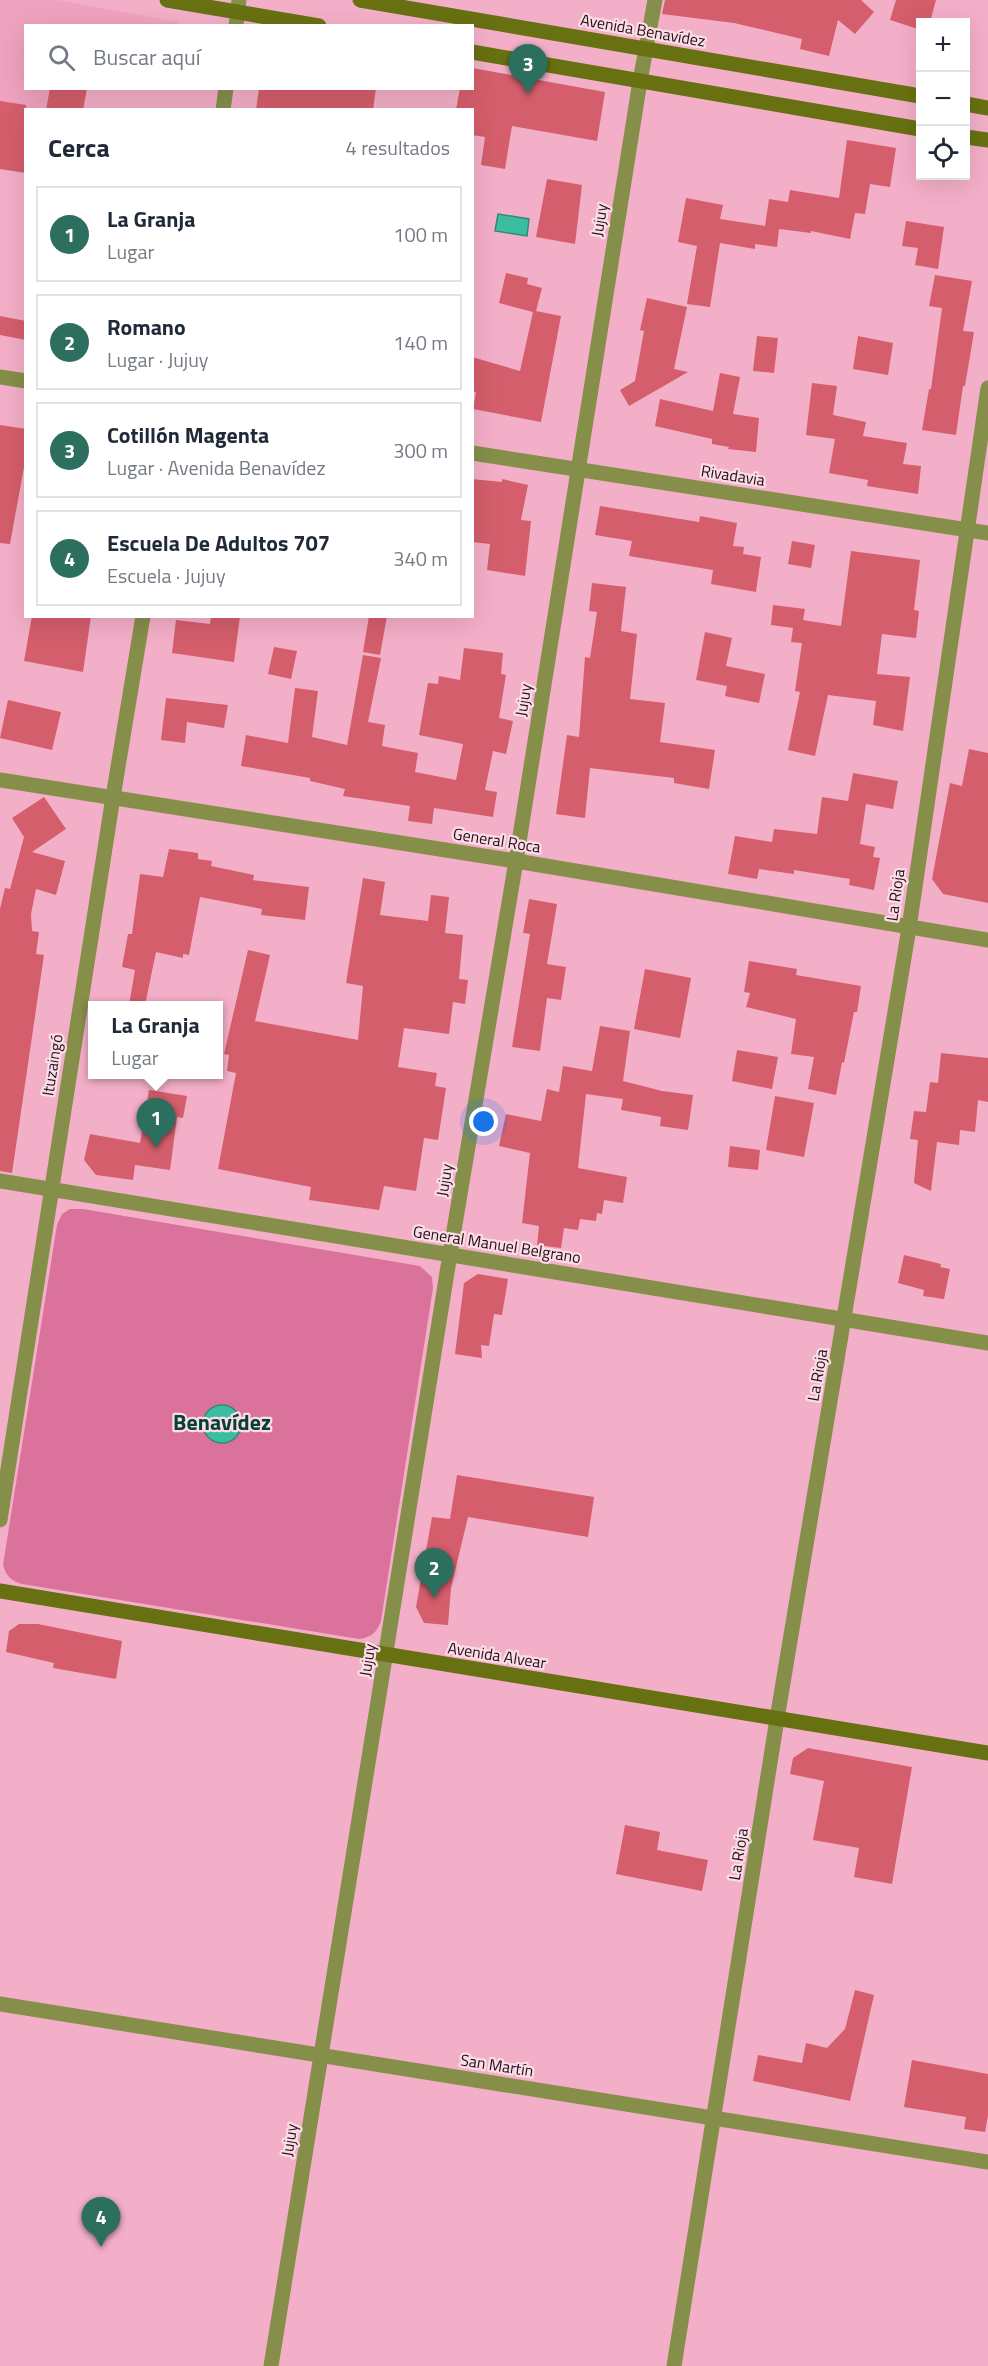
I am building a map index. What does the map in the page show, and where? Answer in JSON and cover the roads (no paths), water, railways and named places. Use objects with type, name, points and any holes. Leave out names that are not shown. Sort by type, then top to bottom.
[{"type":"main road","points":[[167,0],[307,24]]},
{"type":"main road","name":"Avenida Benavídez","points":[[360,0],[916,95]]},
{"type":"main road","points":[[474,52],[916,128]]},
{"type":"main road","points":[[970,105],[988,108]]},
{"type":"main road","points":[[970,137],[988,140]]},
{"type":"main road","name":"Avenida Alvear","points":[[0,1592],[988,1753]]},
{"type":"street","name":"Jujuy","points":[[272,2366],[450,1254],[655,0]]},
{"type":"street","points":[[223,108],[226,90]]},
{"type":"street","points":[[0,377],[24,381]]},
{"type":"street","name":"La Rioja","points":[[674,2366],[777,1719],[909,928],[988,388]]},
{"type":"street","name":"Rivadavia","points":[[474,453],[988,533]]},
{"type":"street","name":"Ituzaingó","points":[[0,1520],[113,797],[144,618]]},
{"type":"street","name":"General Roca","points":[[0,780],[516,861],[988,940]]},
{"type":"street","name":"General Manuel Belgrano","points":[[0,1181],[988,1343]]},
{"type":"street","name":"San Martín","points":[[0,2004],[988,2162]]},
{"type":"place","name":"Cotillón Magenta","points":[[528,94]]},
{"type":"place","name":"La Granja","points":[[156,1148]]},
{"type":"place","name":"Romano","points":[[434,1598]]},
{"type":"place","name":"Escuela De Adultos 707","points":[[101,2247]]},
{"type":"district","name":"Benavídez","points":[[222,1422]]}]
